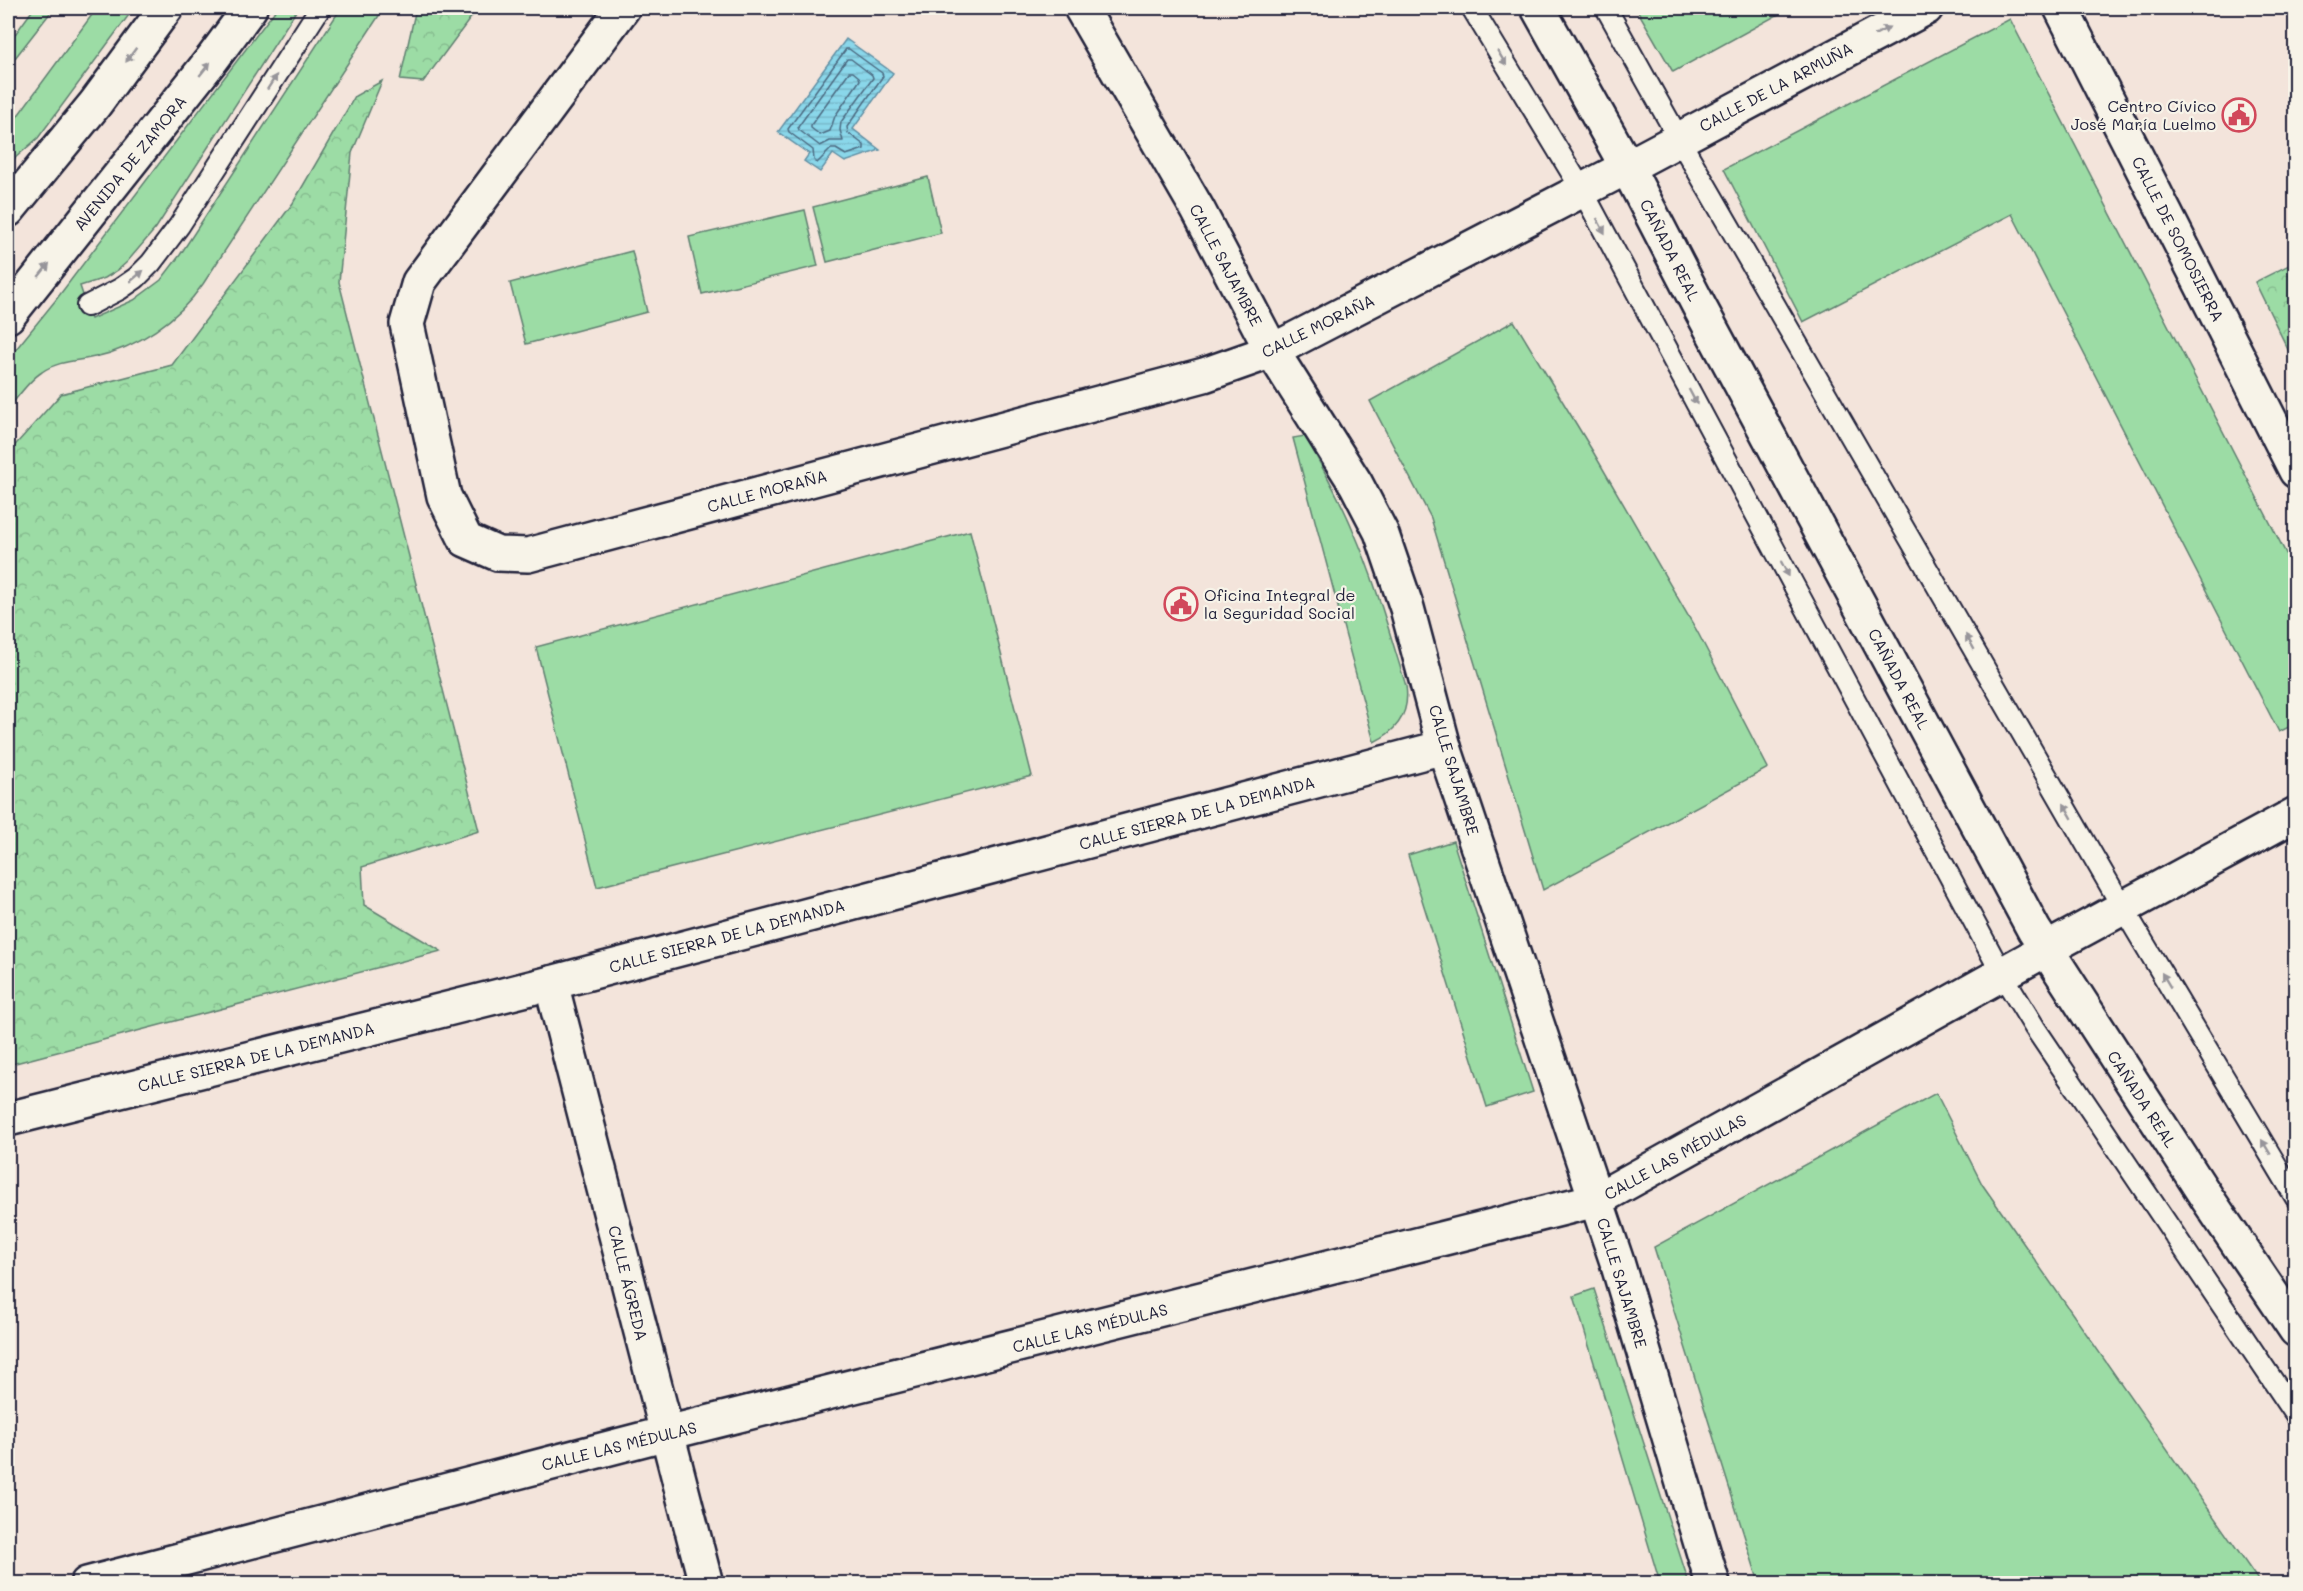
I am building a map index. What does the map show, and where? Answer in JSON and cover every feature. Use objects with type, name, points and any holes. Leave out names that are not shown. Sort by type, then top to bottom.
[{"type":"main road","points":[[8,210],[95,104],[166,8]]},
{"type":"main road","name":"AVENIDA DE ZAMORA","points":[[8,316],[250,8]]},
{"type":"main road","name":"CALLE MORAÑA","points":[[622,8],[419,282],[406,324],[444,496],[466,540],[498,554],[528,555],[1204,375],[1272,351],[1627,167]]},
{"type":"main road","name":"CALLE SAJAMBRE","points":[[1081,8],[1198,210],[1272,351],[1356,484],[1381,532],[1407,608],[1444,747],[1596,1200],[1713,1584]]},
{"type":"main road","name":"CAÑADA REAL","points":[[1538,8],[1627,167],[1700,308],[2045,950],[2295,1330]]},
{"type":"main road","name":"CALLE DE LA ARMUÑA","points":[[1627,167],[1926,8]]},
{"type":"main road","name":"CALLE DE SOMOSIERRA","points":[[2061,8],[2295,471]]},
{"type":"main road","name":"CALLE SIERRA DE LA DEMANDA","points":[[8,1119],[551,983],[1444,747]]},
{"type":"main road","name":"CALLE LAS MÉDULAS","points":[[87,1584],[666,1433],[1596,1200],[2295,814]]},
{"type":"main road","name":"CALLE ÁGREDA","points":[[551,983],[706,1584]]},
{"type":"lane","points":[[87,306],[120,289],[136,278],[151,263],[179,226],[320,8]]},
{"type":"lane","points":[[1472,8],[1582,190],[2002,974],[2035,1028],[2295,1415]]},
{"type":"lane","points":[[1606,8],[1679,139],[2123,908],[2295,1197]]},
{"type":"green space","points":[[34,8],[54,8],[8,67],[8,44]]},
{"type":"green space","points":[[97,8],[134,8],[38,138],[8,164],[8,129]]},
{"type":"green space","points":[[277,8],[298,8],[156,228],[118,270],[105,278],[80,286],[91,319],[134,300],[161,280],[180,255],[341,8],[384,8],[193,297],[169,321],[126,347],[111,353],[61,363],[48,368],[32,380],[8,409],[8,359],[55,301]]},
{"type":"green space","points":[[416,8],[478,8],[423,82],[400,80]]},
{"type":"green space","points":[[1636,8],[1790,8],[1673,72]]},
{"type":"green space","points":[[2010,19],[2295,571],[2295,724],[2279,732],[2012,214],[1803,322],[1724,169]]},
{"type":"green space","points":[[382,81],[352,153],[339,282],[479,831],[362,867],[364,905],[441,951],[8,1065],[8,453],[61,394],[172,365],[293,203],[355,96]]},
{"type":"green space","points":[[928,177],[941,233],[827,262],[813,207]]},
{"type":"green space","points":[[805,210],[818,266],[702,294],[689,237]]},
{"type":"green space","points":[[632,251],[647,312],[526,344],[510,283]]},
{"type":"green space","points":[[2295,262],[2295,364],[2255,282]]},
{"type":"green space","points":[[1514,321],[1697,631],[1768,768],[1543,890],[1431,518],[1370,401]]},
{"type":"green space","points":[[1305,436],[1337,494],[1361,549],[1382,607],[1406,686],[1406,705],[1400,720],[1382,738],[1374,742],[1293,438]]},
{"type":"green space","points":[[970,531],[1032,776],[597,887],[536,647]]},
{"type":"green space","points":[[1453,841],[1533,1092],[1487,1107],[1408,855]]},
{"type":"green space","points":[[1936,1093],[1982,1184],[2260,1583],[1759,1583],[1654,1247]]},
{"type":"green space","points":[[1594,1289],[1689,1583],[1660,1583],[1574,1296]]},
{"type":"water","points":[[846,39],[893,73],[853,129],[880,150],[845,162],[833,154],[820,172],[804,161],[809,154],[778,132]]},
{"type":"place","name":"Centro Cívico José María Luelmo","points":[[2239,115]]},
{"type":"place","name":"Oficina Integral de la Seguridad Social","points":[[1181,604]]}]
